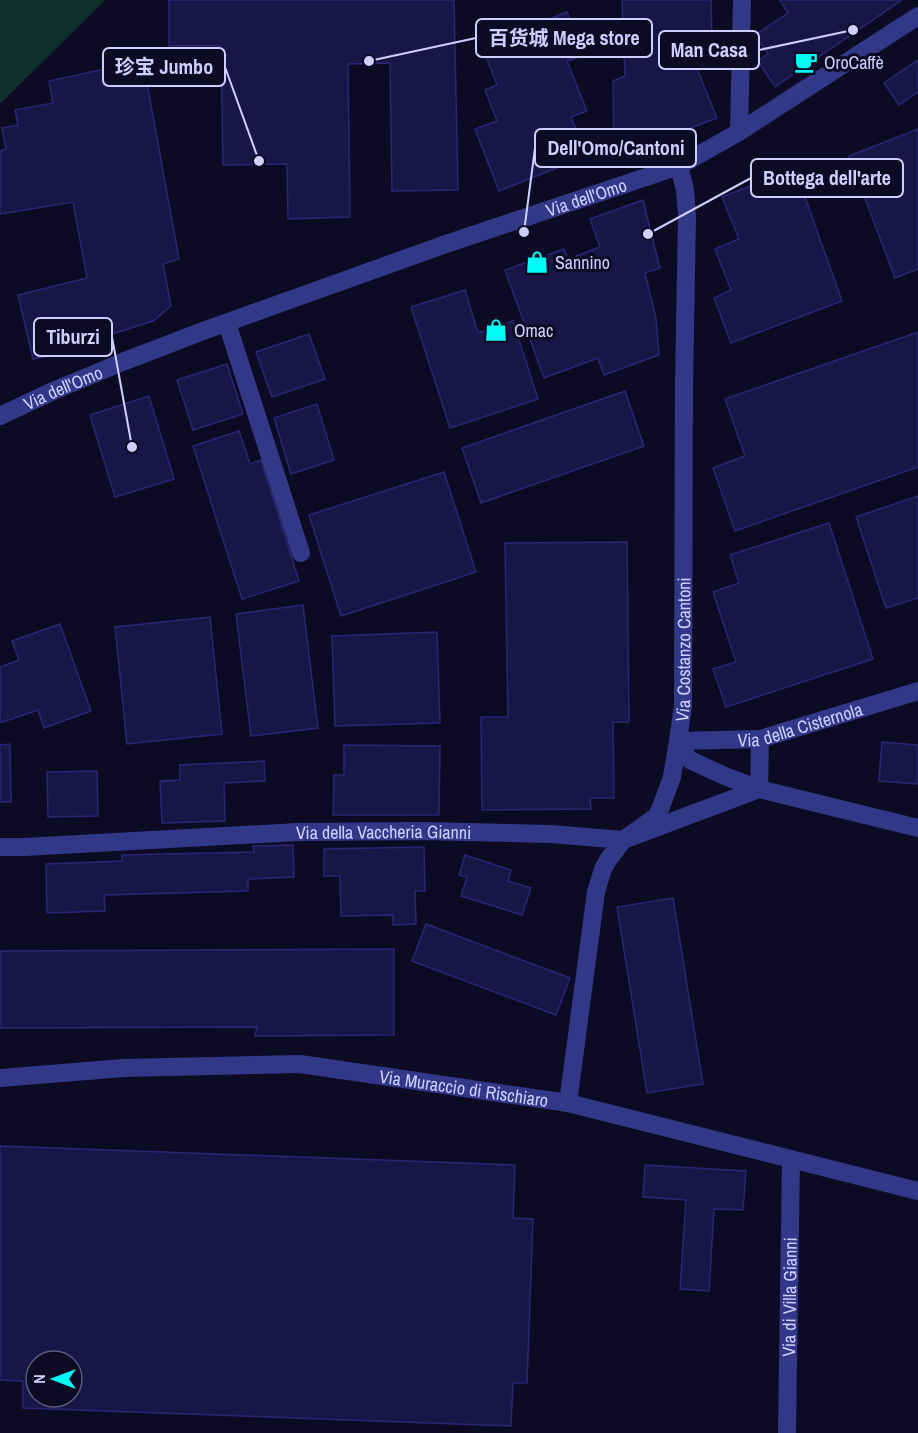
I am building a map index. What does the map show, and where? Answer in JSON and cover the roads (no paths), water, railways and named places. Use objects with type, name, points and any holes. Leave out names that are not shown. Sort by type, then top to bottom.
[{"type":"street","points":[[739,132],[742,0]]},
{"type":"street","name":"Via dell'Omo","points":[[0,416],[124,361],[227,323],[446,244],[679,166],[739,132],[918,16]]},
{"type":"street","name":"Via Costanzo Cantoni","points":[[568,1103],[596,892],[603,869],[623,840],[657,816],[672,777],[678,741],[682,706],[687,216],[685,190],[679,166]]},
{"type":"street","points":[[227,323],[301,553]]},
{"type":"street","name":"Via della Cisternola","points":[[678,741],[760,739],[918,691]]},
{"type":"street","points":[[759,789],[760,739]]},
{"type":"street","points":[[678,741],[686,755],[696,764],[759,789],[918,828]]},
{"type":"street","name":"Via della Vaccheria Gianni","points":[[0,847],[298,832],[424,831],[551,834],[623,840],[759,789]]},
{"type":"street","name":"Via Muraccio di Rischiaro","points":[[0,1078],[124,1068],[300,1064],[568,1103],[918,1191]]},
{"type":"street","name":"Via di Villa Gianni","points":[[787,1433],[791,1159]]},
{"type":"place","name":"Man Casa","points":[[853,30]]},
{"type":"place","name":"百货城 Mega store","points":[[369,61]]},
{"type":"place","name":"OroCaffè","points":[[806,62]]},
{"type":"place","name":"珍宝 Jumbo","points":[[259,161]]},
{"type":"place","name":"Dell'Omo/Cantoni","points":[[524,232]]},
{"type":"place","name":"Bottega dell'arte","points":[[648,234]]},
{"type":"place","name":"Sannino","points":[[537,262]]},
{"type":"place","name":"Omac","points":[[496,330]]},
{"type":"place","name":"Tiburzi","points":[[132,447]]}]
